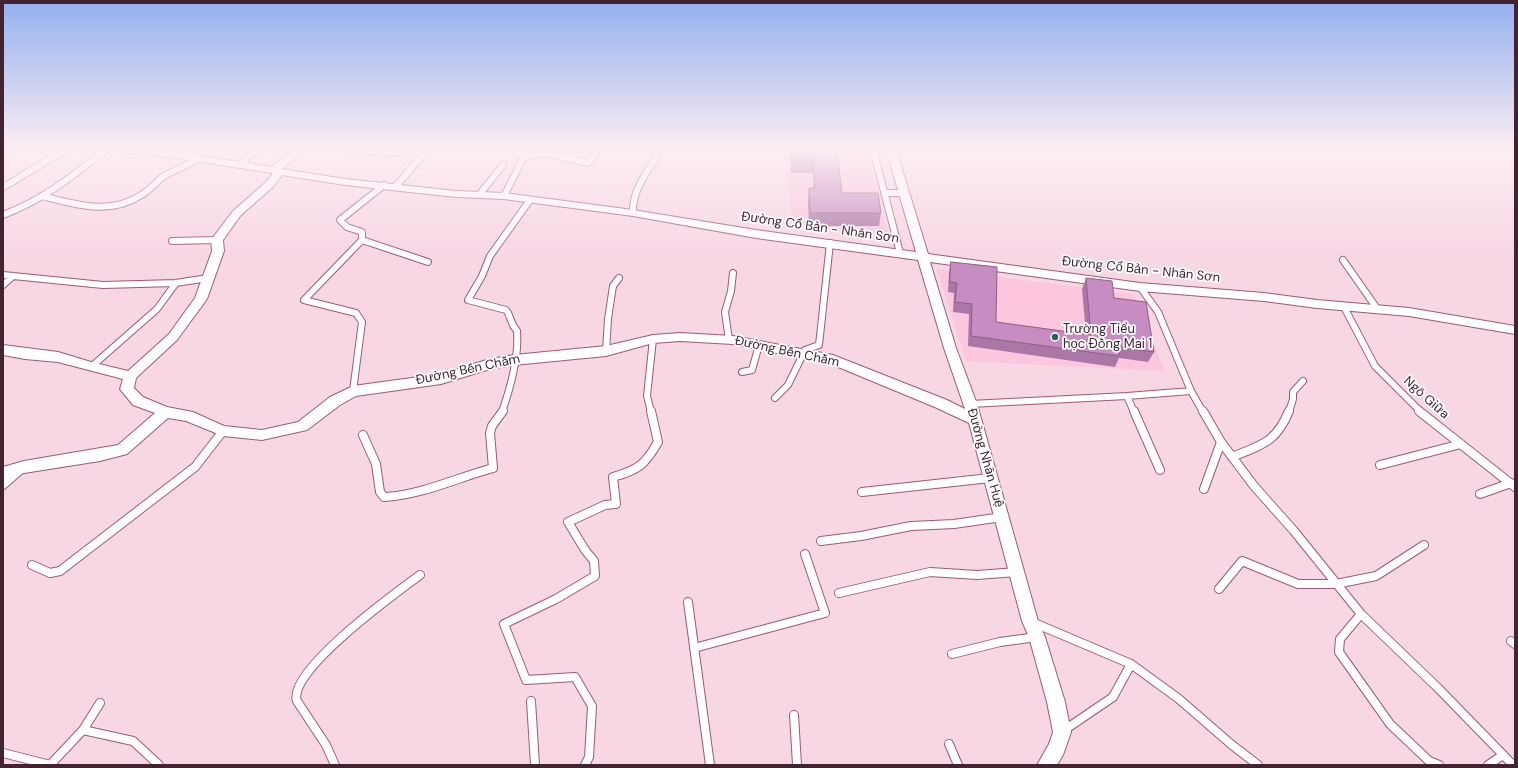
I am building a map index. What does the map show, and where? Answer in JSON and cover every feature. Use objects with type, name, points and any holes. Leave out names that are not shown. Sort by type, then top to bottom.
[{"type":"street","points":[[3,350],[58,357],[91,367],[130,376],[172,337],[201,299],[218,251],[217,240],[236,214],[268,185]]},
{"type":"street","name":"Đường Cổ Bản - Nhân Sơn","points":[[384,185],[456,194],[504,196],[633,213],[756,234],[830,243],[1140,287],[1264,297],[1344,307],[1409,312],[1515,330]]},
{"type":"street","name":"Đường Nhân Huệ","points":[[901,185],[950,348],[970,404],[1030,621],[1037,637],[1056,702],[1062,732],[1058,749],[1046,765]]},
{"type":"street","name":"Đường Bến Chằm","points":[[130,376],[127,389],[138,401],[164,412],[188,416],[223,431],[262,435],[302,426],[335,400],[354,391],[441,379],[490,364],[514,360],[606,351],[653,339],[680,337],[729,340],[803,353],[851,365],[942,404],[974,420]]},
{"type":"street","points":[[3,473],[24,466],[100,455],[122,450],[164,412]]},
{"type":"lane","points":[[3,215],[16,211],[62,185]]},
{"type":"lane","points":[[42,196],[104,209],[123,205],[154,185]]},
{"type":"lane","points":[[354,391],[362,322],[356,313],[304,300],[362,240],[362,232],[347,226],[340,220],[384,185]]},
{"type":"lane","points":[[479,195],[487,185]]},
{"type":"lane","points":[[504,196],[510,185]]},
{"type":"lane","points":[[633,213],[631,202],[638,185]]},
{"type":"lane","points":[[882,185],[900,253]]},
{"type":"lane","points":[[884,193],[903,193]]},
{"type":"lane","points":[[363,435],[376,464],[380,492],[384,497],[395,497],[418,492],[493,468],[490,445],[491,430],[493,424],[504,409],[509,392],[518,338],[516,330],[510,323],[508,312],[501,308],[486,306],[468,300],[482,276],[490,256],[530,200]]},
{"type":"lane","points":[[172,241],[217,240]]},
{"type":"lane","points":[[362,240],[428,262]]},
{"type":"lane","points":[[775,398],[788,385],[805,350],[819,345],[830,243]]},
{"type":"lane","points":[[1343,260],[1378,310]]},
{"type":"lane","points":[[729,340],[725,312],[731,291],[733,273]]},
{"type":"lane","points":[[3,275],[103,285],[176,283],[208,278]]},
{"type":"lane","points":[[3,285],[13,276]]},
{"type":"lane","points":[[606,351],[612,286],[619,278]]},
{"type":"lane","points":[[91,367],[157,309],[176,283]]},
{"type":"lane","points":[[1140,287],[1158,312],[1191,391],[1221,442],[1254,486],[1294,531],[1361,614],[1438,688],[1513,765]]},
{"type":"lane","name":"Ngõ Giữa","points":[[1344,307],[1375,366],[1417,409],[1513,485]]},
{"type":"lane","points":[[585,765],[589,757],[592,706],[576,677],[526,680],[504,624],[556,598],[595,576],[594,561],[585,550],[568,522],[605,505],[616,504],[613,477],[633,472],[650,456],[658,442],[646,396],[653,339]]},
{"type":"lane","points":[[742,372],[752,370],[759,345]]},
{"type":"lane","points":[[1232,457],[1262,446],[1281,426],[1290,412],[1294,398],[1293,392],[1303,382]]},
{"type":"lane","points":[[970,404],[1127,396],[1191,391]]},
{"type":"lane","points":[[1127,396],[1160,470]]},
{"type":"lane","points":[[32,566],[50,573],[60,571],[195,467],[223,431]]},
{"type":"lane","points":[[1204,489],[1221,442]]},
{"type":"lane","points":[[1380,464],[1461,444]]},
{"type":"lane","points":[[3,485],[24,466]]},
{"type":"lane","points":[[862,492],[990,478]]},
{"type":"lane","points":[[1480,494],[1513,485]]},
{"type":"lane","points":[[820,541],[861,536],[911,526],[954,524],[1002,517]]},
{"type":"lane","points":[[1219,589],[1242,561],[1298,584],[1336,584],[1376,576],[1424,545]]},
{"type":"lane","points":[[694,648],[825,613],[805,554]]},
{"type":"lane","points":[[839,593],[930,572],[976,575],[1017,572]]},
{"type":"lane","points":[[335,765],[326,746],[301,709],[295,696],[301,678],[316,660],[366,617],[420,575]]},
{"type":"lane","points":[[688,602],[710,765]]},
{"type":"lane","points":[[1361,614],[1340,639],[1339,652],[1390,724],[1429,761],[1439,765]]},
{"type":"lane","points":[[1030,621],[1131,664],[1179,699],[1232,745],[1258,765]]},
{"type":"lane","points":[[952,654],[1000,642],[1037,637]]},
{"type":"lane","points":[[1062,732],[1113,697],[1131,664]]},
{"type":"lane","points":[[531,701],[535,765]]},
{"type":"lane","points":[[3,753],[50,765],[84,730],[100,702]]},
{"type":"lane","points":[[794,715],[797,765]]},
{"type":"lane","points":[[84,730],[133,741],[159,765]]},
{"type":"lane","points":[[949,744],[958,765]]},
{"type":"lane","points":[[1488,765],[1503,755]]},
{"type":"shaded area","points":[[788,185],[876,185],[890,239],[800,226],[792,216]]},
{"type":"shaded area","name":"Trường Tiểu học Đồng Mai 1","points":[[937,269],[1133,294],[1165,371],[966,361]]},
{"type":"building","points":[[815,185],[841,185],[842,193],[878,193],[881,213],[810,213],[809,188],[815,188]]},
{"type":"building","points":[[951,262],[997,267],[996,322],[1091,335],[1086,278],[1112,281],[1114,298],[1146,302],[1154,352],[1118,347],[1119,356],[971,336],[972,304],[955,302],[957,283],[950,282]]},
{"type":"place","name":"Trường Tiểu học Đồng Mai 1","points":[[1055,337]]}]
